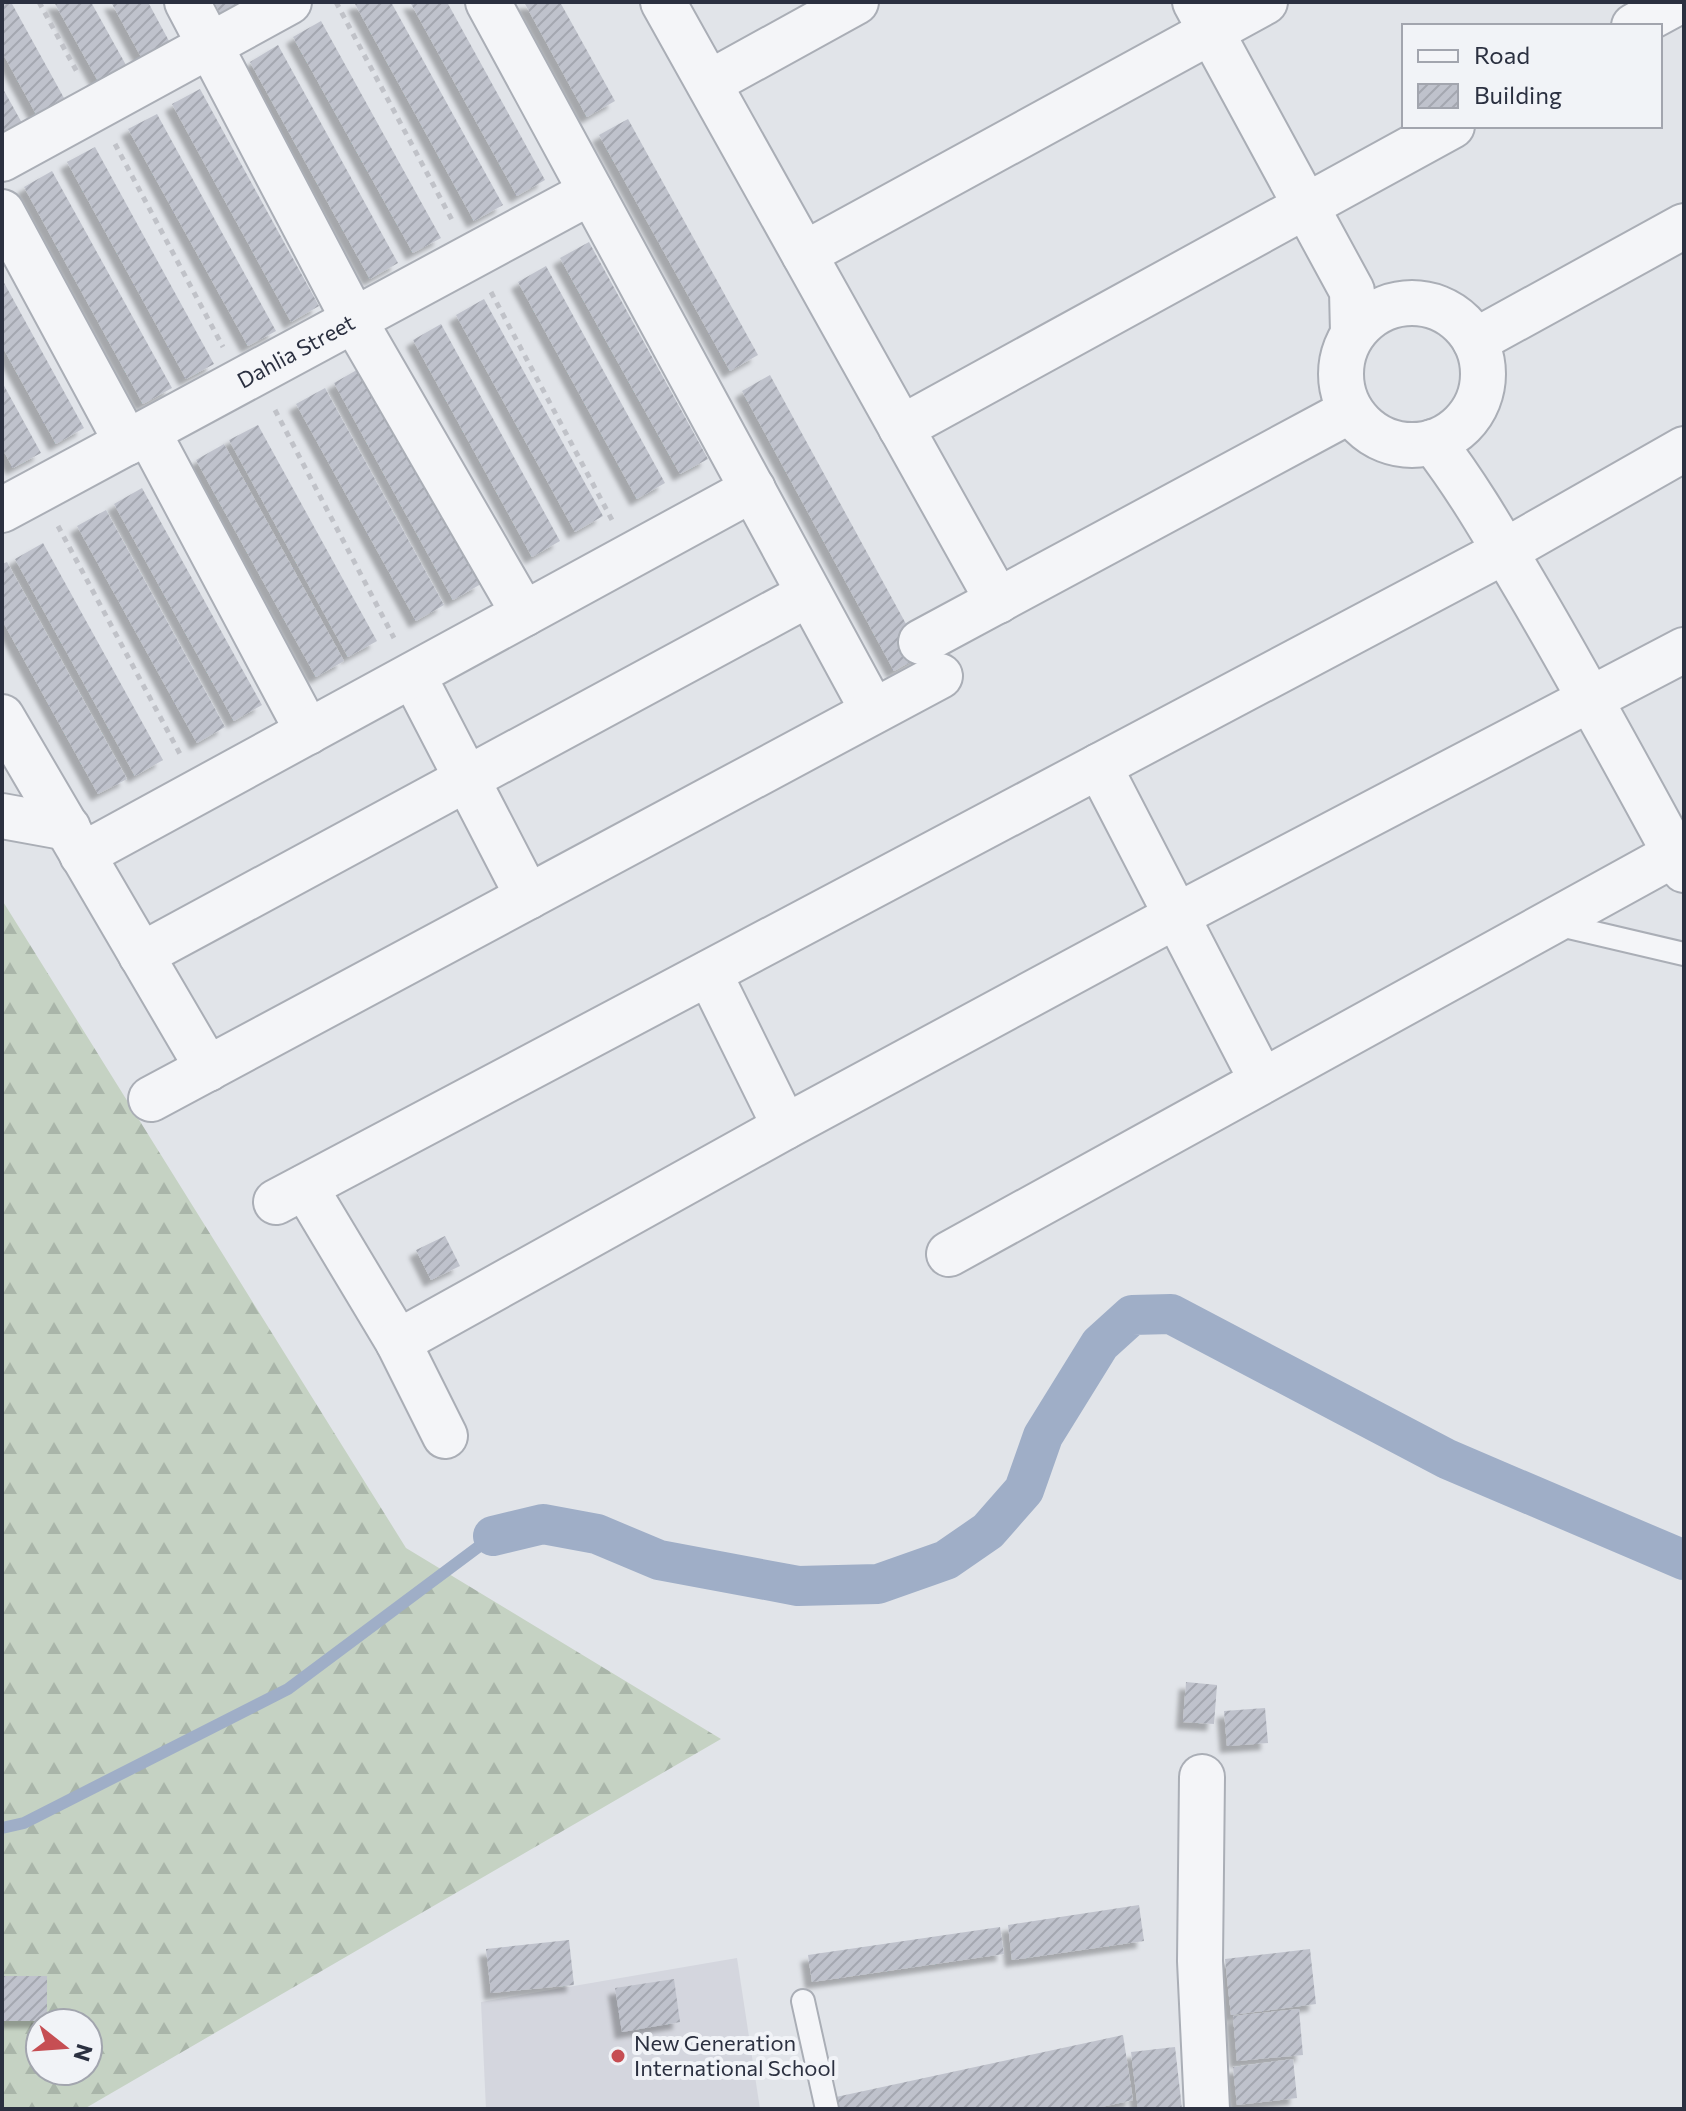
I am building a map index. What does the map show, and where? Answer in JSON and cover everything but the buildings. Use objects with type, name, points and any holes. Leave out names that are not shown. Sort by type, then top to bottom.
[{"type":"street","points":[[187,2],[354,320],[524,614]]},
{"type":"street","points":[[2,159],[289,2]]},
{"type":"street","points":[[488,2],[873,711]]},
{"type":"street","points":[[663,2],[998,601]]},
{"type":"street","points":[[709,83],[856,2]]},
{"type":"street","points":[[1638,24],[1678,2]]},
{"type":"street","points":[[804,254],[1226,11],[1318,200],[1352,291],[1353,333]]},
{"type":"street","points":[[901,428],[1448,128]]},
{"type":"street","name":"Dahlia Street","points":[[21,500],[591,192]]},
{"type":"street","points":[[1318,200],[1377,279],[1410,302]]},
{"type":"street","points":[[2,212],[308,732]]},
{"type":"street","points":[[1475,341],[1684,226]]},
{"type":"street","points":[[1410,302],[1430,304],[1448,312],[1463,324],[1475,341],[1483,373],[1475,407],[1449,432],[1414,445],[1396,444],[1362,426],[1350,411],[1340,371],[1344,351],[1353,333],[1378,310],[1410,302]]},
{"type":"street","points":[[151,1099],[873,711],[998,601],[1350,411]]},
{"type":"street","points":[[949,1254],[1551,922],[1681,858],[1505,551],[1469,458],[1449,432]]},
{"type":"street","points":[[445,1436],[398,1342],[291,1194],[1505,551],[1684,449]]},
{"type":"street","points":[[2,816],[75,841],[200,791],[753,489]]},
{"type":"street","points":[[141,955],[809,594]]},
{"type":"street","points":[[398,1342],[785,1127],[1176,916],[1684,650]]},
{"type":"street","points":[[413,675],[528,897]]},
{"type":"street","points":[[2,717],[208,1069]]},
{"type":"street","points":[[1099,766],[1262,1081]]},
{"type":"street","points":[[709,973],[785,1127]]},
{"type":"street","points":[[1202,1777],[1200,1961],[1207,2109]]},
{"type":"lane","points":[[1551,922],[1684,954]]},
{"type":"lane","points":[[803,2001],[827,2109]]},
{"type":"path","points":[[39,2],[413,675]]},
{"type":"path","points":[[21,500],[200,791]]},
{"type":"shaded area","name":"New Generation International School","points":[[737,1958],[760,2109],[486,2109],[481,2002]]},
{"type":"green space","points":[[2,900],[406,1548],[721,1739],[84,2109],[2,2109]]},
{"type":"waterway","points":[[493,1536],[543,1524],[597,1534],[659,1560],[798,1586],[878,1584],[946,1560],[988,1531],[1024,1490],[1043,1436],[1100,1344],[1132,1315],[1171,1314],[1447,1459],[1684,1560]]},
{"type":"waterway","points":[[2,1828],[24,1823],[288,1689],[493,1536]]},
{"type":"place","name":"New Generation International School","points":[[618,2056]]}]
